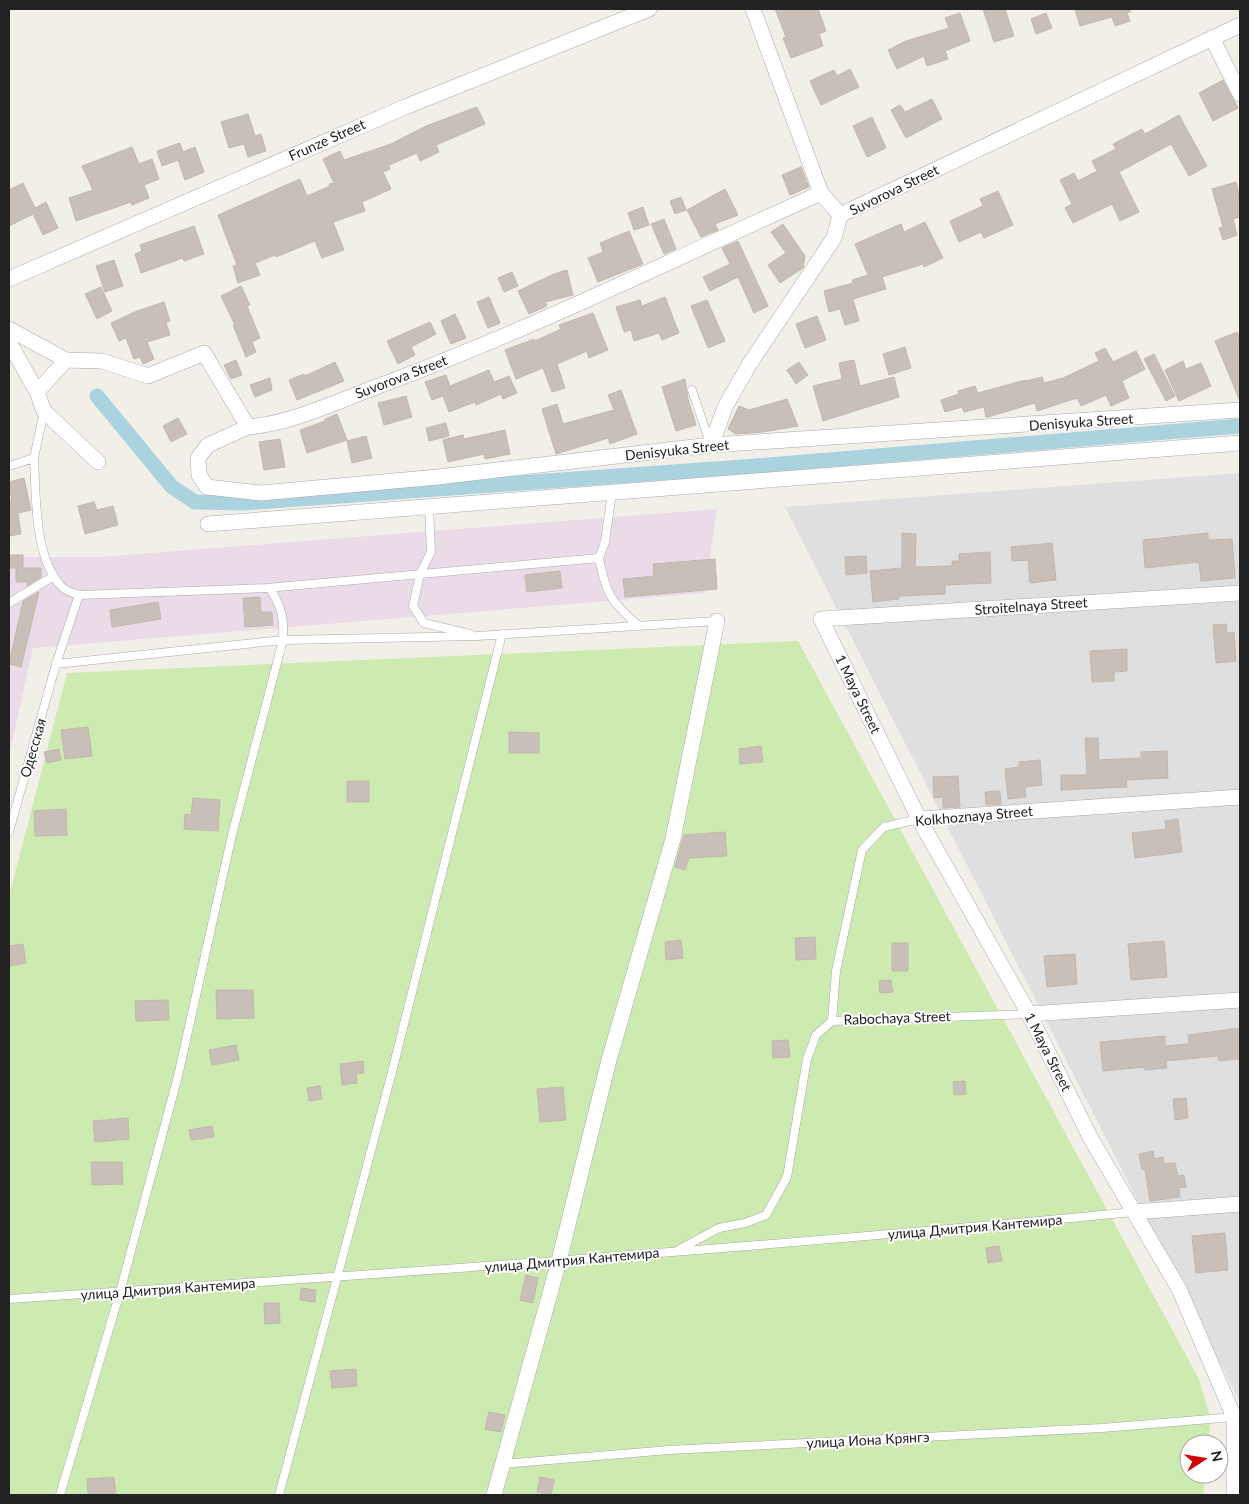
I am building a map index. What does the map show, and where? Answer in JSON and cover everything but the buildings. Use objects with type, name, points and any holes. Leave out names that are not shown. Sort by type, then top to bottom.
[{"type":"street","name":"Frunze Street","points":[[9,279],[405,107],[649,9]]},
{"type":"street","points":[[753,9],[821,193],[840,215]]},
{"type":"street","name":"Suvorova Street","points":[[711,445],[726,405],[749,365],[834,238],[840,215],[1240,25]]},
{"type":"street","points":[[1212,38],[1240,94]]},
{"type":"street","name":"Suvorova Street","points":[[248,427],[264,425],[326,406],[480,348],[821,193]]},
{"type":"street","points":[[9,329],[66,360],[102,361],[148,376],[204,353],[248,427]]},
{"type":"street","points":[[9,342],[14,364],[37,392],[44,411],[98,462]]},
{"type":"street","points":[[37,392],[66,360]]},
{"type":"street","name":"Denisyuka Street","points":[[248,427],[208,445],[198,458],[199,475],[206,487],[261,493],[438,477],[711,445],[1240,410]]},
{"type":"street","points":[[208,524],[1240,443]]},
{"type":"street","name":"Stroitelnaya Street","points":[[821,619],[1240,593]]},
{"type":"street","name":"1 Maya Street","points":[[821,619],[919,819],[1029,1014],[1090,1137],[1179,1289],[1237,1417],[1234,1495]]},
{"type":"street","points":[[494,1495],[559,1261],[609,1060],[673,839],[717,621]]},
{"type":"street","name":"Kolkhoznaya Street","points":[[919,819],[1240,797]]},
{"type":"street","name":"Rabochaya Street","points":[[1029,1014],[1240,1000]]},
{"type":"street","points":[[1134,1212],[1240,1204]]},
{"type":"lane","points":[[692,390],[711,445]]},
{"type":"lane","points":[[44,411],[34,458],[38,527],[49,570],[63,588],[79,595],[270,588],[599,558]]},
{"type":"lane","points":[[9,466],[34,458]]},
{"type":"lane","points":[[612,492],[605,542],[599,558],[604,580],[616,606],[639,626]]},
{"type":"lane","points":[[430,506],[431,552],[420,574],[413,606],[424,622],[477,636]]},
{"type":"lane","points":[[9,603],[54,576]]},
{"type":"lane","points":[[60,1495],[120,1292],[178,1076],[232,835],[283,640],[284,618],[281,607],[270,588]]},
{"type":"lane","name":"Одесская","points":[[9,832],[56,664],[79,595]]},
{"type":"lane","points":[[56,664],[283,640],[477,636],[717,621]]},
{"type":"lane","points":[[279,1495],[392,1072],[502,634]]},
{"type":"lane","name":"Kolkhoznaya Street","points":[[832,1020],[836,971],[862,850],[884,827],[919,819]]},
{"type":"lane","name":"Rabochaya Street","points":[[677,1251],[718,1228],[745,1223],[766,1215],[787,1177],[808,1059],[816,1034],[832,1020],[1029,1014]]},
{"type":"lane","name":"улица Дмитрия Кантемира","points":[[9,1299],[336,1278],[559,1261],[951,1230],[1134,1212]]},
{"type":"lane","name":"улица Иона Крянгэ","points":[[502,1464],[668,1450],[1102,1428],[1237,1417]]},
{"type":"shaded area","points":[[1240,473],[1240,1402],[785,507]]},
{"type":"shaded area","points":[[717,509],[705,593],[33,648],[9,756],[9,557],[100,557]]},
{"type":"green space","points":[[798,641],[1199,1379],[1211,1420],[1209,1434],[1179,1434],[1179,1484],[1204,1484],[1203,1495],[9,1495],[9,896],[67,673]]},
{"type":"waterway","points":[[97,396],[172,487],[195,502],[242,503],[743,467],[1240,426]]}]
